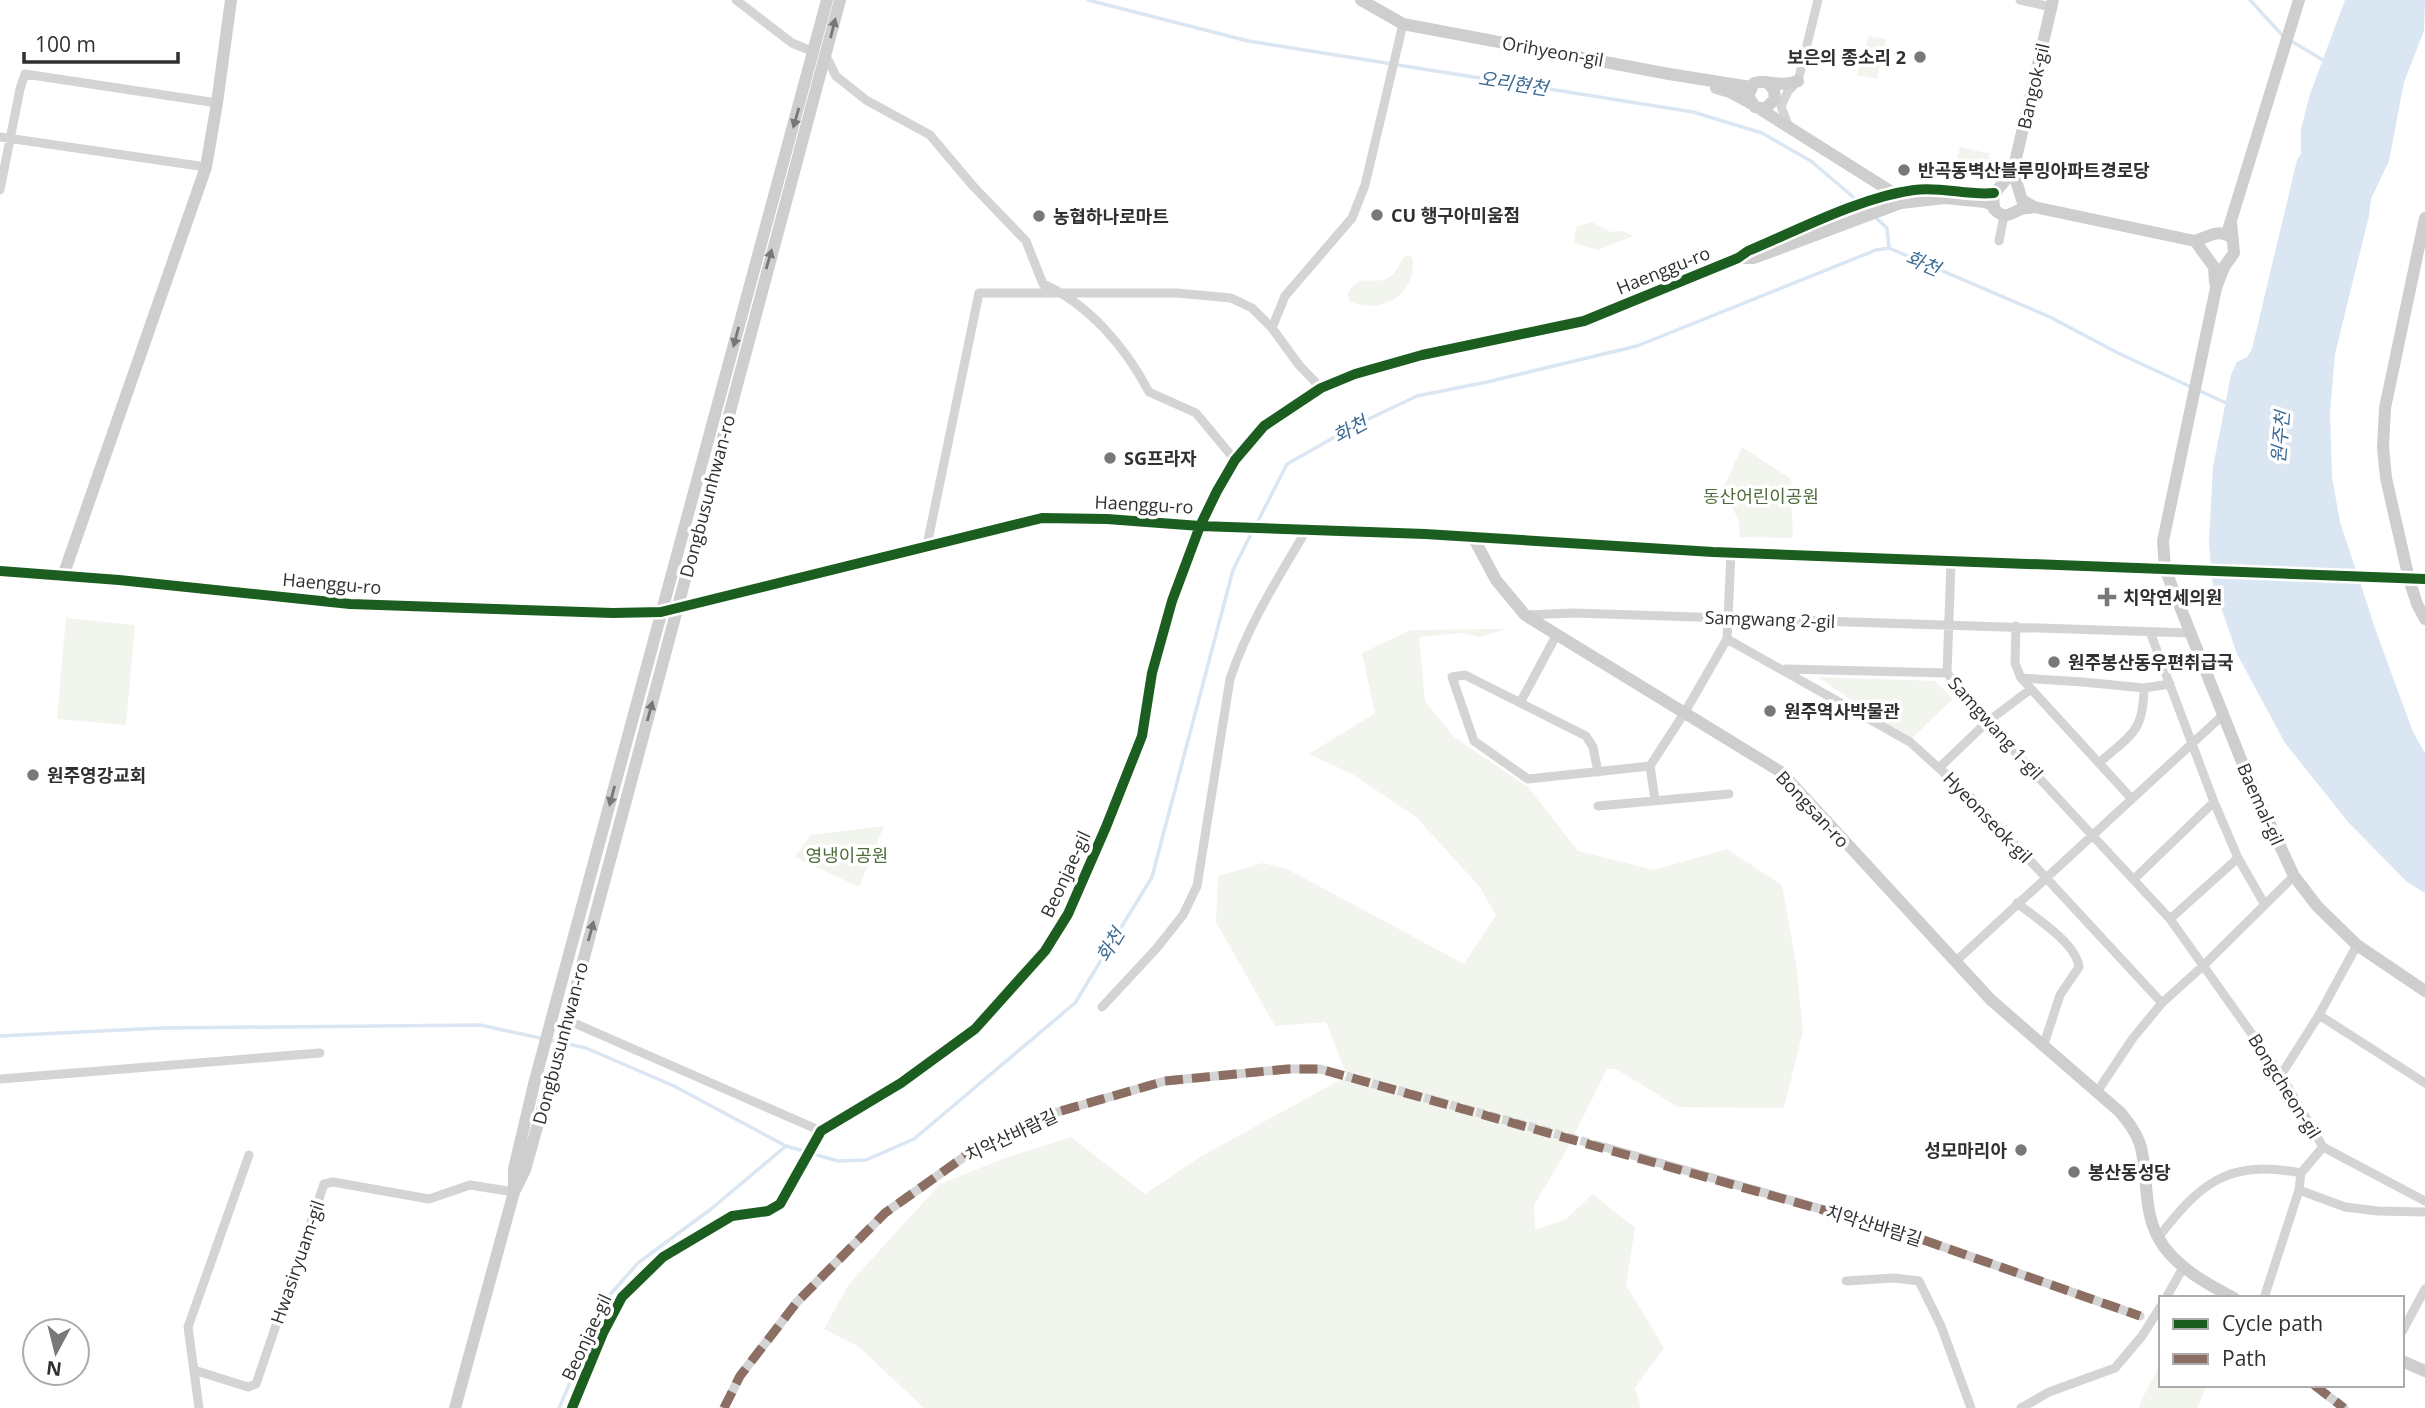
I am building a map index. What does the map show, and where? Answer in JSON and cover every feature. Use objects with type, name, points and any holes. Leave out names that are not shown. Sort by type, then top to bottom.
[{"type":"street","points":[[63,576],[206,167],[231,0]]},
{"type":"street","points":[[736,0],[792,43],[820,54],[836,76],[866,100],[930,135],[973,186],[1026,241],[1043,284],[1061,292],[1113,338],[1137,369],[1149,392],[1196,413],[1236,460]]},
{"type":"street","name":"Dongbusunhwan-ro","points":[[455,1408],[514,1192],[525,1170],[677,609],[820,54],[827,0]]},
{"type":"street","name":"Dongbusunhwan-ro","points":[[514,1192],[514,1169],[534,1084],[662,612],[820,54],[840,0]]},
{"type":"street","name":"Orihyeon-gil","points":[[1361,0],[1402,30],[1751,87]]},
{"type":"street","points":[[1798,81],[1786,85],[1759,82],[1751,87],[1748,96],[1756,106],[1769,107],[1778,103],[1798,81],[1818,0]]},
{"type":"street","points":[[2020,0],[2051,2]]},
{"type":"street","points":[[2165,569],[2163,541],[2216,288],[2235,248],[2230,232],[2299,0]]},
{"type":"street","name":"Bangok-gil","points":[[2013,172],[2051,2]]},
{"type":"street","points":[[1272,328],[1286,296],[1352,218],[1365,185],[1402,30]]},
{"type":"street","points":[[0,190],[25,74],[217,103]]},
{"type":"street","points":[[1669,74],[1730,92],[1756,106],[1894,197],[1931,189],[1995,195],[2009,186],[2020,200],[2034,207],[2195,241],[2218,232],[2230,232]]},
{"type":"street","points":[[1768,83],[1774,90],[1788,125]]},
{"type":"street","points":[[0,137],[206,167]]},
{"type":"street","points":[[2013,172],[2020,200],[2012,216],[2004,216],[1997,213],[1995,195],[2013,172]]},
{"type":"street","name":"Haenggu-ro","points":[[0,571],[350,604],[613,613],[662,612],[1042,518],[1107,519],[1200,526],[1236,460],[1264,426],[1321,388],[1356,374],[1422,355],[1584,321],[1738,258],[1754,258],[1894,197]]},
{"type":"street","points":[[1999,241],[2004,216]]},
{"type":"street","points":[[2425,218],[2385,408],[2384,434],[2386,478],[2409,579],[2425,619]]},
{"type":"street","points":[[2208,237],[2204,245],[2207,257],[2213,262],[2223,264],[2232,258]]},
{"type":"street","points":[[2195,241],[2214,267],[2216,288]]},
{"type":"street","points":[[927,545],[979,293],[1177,293],[1231,298],[1252,308],[1321,388]]},
{"type":"street","points":[[1200,526],[1473,537],[1731,553],[2425,579]]},
{"type":"street","name":"Beonjae-gil","points":[[572,1408],[603,1333],[622,1297],[663,1257],[732,1216],[768,1211],[780,1205],[819,1134],[901,1083],[975,1029],[1045,951],[1079,891],[1142,736],[1152,673],[1172,601],[1200,526]]},
{"type":"street","points":[[1102,1007],[1163,941],[1183,915],[1197,886],[1230,680],[1239,652],[1262,604],[1307,529]]},
{"type":"street","name":"Bongsan-ro","points":[[1473,537],[1496,580],[1525,615],[1781,772],[1991,1000],[2120,1112],[2132,1126],[2139,1142],[2150,1211],[2158,1238],[2184,1266],[2231,1296]]},
{"type":"street","points":[[1655,800],[1650,766],[1727,639],[1731,553]]},
{"type":"street","name":"Samgwang 1-gil","points":[[1951,562],[1947,673],[1987,722],[2170,919],[2204,965]]},
{"type":"street","name":"Baemal-gil","points":[[2165,569],[2223,715],[2294,876],[2317,906],[2357,945],[2425,990]]},
{"type":"street","name":"Samgwang 2-gil","points":[[1525,615],[1574,613],[2190,633]]},
{"type":"street","points":[[2016,626],[2015,663],[2021,678],[2131,798]]},
{"type":"street","points":[[2150,632],[2214,802],[2238,858],[2265,905]]},
{"type":"street","points":[[1520,703],[1557,634]]},
{"type":"street","name":"Hyeonseok-gil","points":[[1727,639],[1910,741],[1972,798],[2162,1003]]},
{"type":"street","name":"Hyeonseok-gil","points":[[1784,669],[1947,673]]},
{"type":"street","points":[[1598,772],[1593,747],[1586,736],[1465,675],[1451,677],[1474,741],[1528,779],[1598,772],[1650,766]]},
{"type":"street","points":[[2021,678],[2144,688],[2170,684]]},
{"type":"street","points":[[2099,763],[2136,730],[2141,720],[2144,688]]},
{"type":"street","points":[[1940,767],[1987,722],[2031,689]]},
{"type":"street","points":[[1955,962],[2223,715]]},
{"type":"street","points":[[1598,806],[1729,794]]},
{"type":"street","points":[[2134,879],[2214,802]]},
{"type":"street","points":[[2170,919],[2238,858]]},
{"type":"street","points":[[2097,1092],[2133,1038],[2162,1003],[2294,876]]},
{"type":"street","points":[[2017,903],[2071,947],[2078,958],[2079,967],[2060,995],[2043,1047]]},
{"type":"street","points":[[2281,1074],[2319,1015],[2357,945]]},
{"type":"street","name":"Bongcheon-gil","points":[[2204,965],[2281,1074],[2323,1147],[2425,1201]]},
{"type":"street","points":[[2319,1015],[2425,1083]]},
{"type":"street","points":[[551,1023],[565,1026],[819,1134]]},
{"type":"street","points":[[0,1079],[320,1053]]},
{"type":"street","name":"치악산바람길","points":[[724,1408],[740,1376],[797,1302],[885,1213],[968,1154],[1054,1113],[1165,1081],[1288,1069],[1320,1069]]},
{"type":"street","name":"치악산바람길","points":[[1604,1147],[1898,1231],[2140,1316]]},
{"type":"street","points":[[2265,1296],[2299,1190],[2301,1173],[2323,1147]]},
{"type":"street","points":[[200,1408],[188,1327],[249,1155]]},
{"type":"street","points":[[2158,1238],[2196,1192],[2212,1182],[2230,1174],[2251,1170],[2301,1173]]},
{"type":"street","name":"Hwasiryuam-gil","points":[[194,1370],[248,1387],[256,1384],[324,1184],[333,1182],[429,1199],[470,1185],[514,1192]]},
{"type":"street","points":[[2299,1190],[2345,1207],[2388,1212],[2425,1212]]},
{"type":"street","points":[[2167,1296],[2184,1266]]},
{"type":"street","points":[[1846,1281],[1894,1278],[1919,1282],[1941,1326],[1971,1408]]},
{"type":"street","points":[[2404,1328],[2425,1289]]},
{"type":"street","points":[[2021,1408],[2049,1392],[2115,1368],[2159,1309]]},
{"type":"street","points":[[2404,1362],[2425,1371]]},
{"type":"street","points":[[2317,1387],[2344,1408]]},
{"type":"green space","points":[[1869,36],[1886,39],[1877,79],[1857,75]]},
{"type":"green space","points":[[1960,147],[1990,154],[1984,177],[1954,171]]},
{"type":"green space","points":[[1592,222],[1611,232],[1624,231],[1633,236],[1598,250],[1574,243],[1576,227]]},
{"type":"green space","points":[[1405,256],[1412,258],[1412,272],[1404,291],[1396,298],[1369,306],[1349,301],[1348,293],[1357,283],[1388,278]]},
{"type":"green space","name":"동산어린이공원","points":[[1742,447],[1791,479],[1793,538],[1740,537],[1739,521],[1723,489]]},
{"type":"green space","points":[[66,618],[135,625],[126,725],[57,719]]},
{"type":"green space","points":[[1506,629],[1481,637],[1460,633],[1419,637],[1425,701],[1454,737],[1528,787],[1578,851],[1654,870],[1727,849],[1782,885],[1796,963],[1803,1031],[1784,1108],[1678,1107],[1616,1069],[1607,1069],[1565,1153],[1534,1205],[1535,1230],[1566,1219],[1593,1194],[1635,1228],[1626,1285],[1664,1348],[1635,1388],[1641,1408],[924,1408],[859,1347],[824,1329],[849,1284],[940,1184],[1005,1158],[1071,1137],[1145,1194],[1200,1157],[1347,1076],[1326,1022],[1275,1026],[1216,922],[1218,876],[1263,863],[1287,869],[1464,964],[1496,915],[1479,886],[1416,817],[1352,774],[1309,754],[1375,713],[1362,653],[1411,630]]},
{"type":"green space","points":[[1818,677],[1935,681],[1953,699],[1910,740]]},
{"type":"green space","name":"영냉이공원","points":[[884,826],[859,887],[795,857],[811,835]]},
{"type":"green space","points":[[2159,1364],[2159,1387],[2206,1387],[2197,1408],[2139,1408]]},
{"type":"water","name":"원주천","points":[[2345,0],[2425,0],[2424,31],[2404,82],[2389,161],[2371,199],[2335,354],[2330,413],[2332,477],[2340,522],[2413,732],[2425,753],[2425,893],[2407,882],[2349,823],[2285,743],[2237,654],[2212,581],[2209,541],[2213,467],[2231,375],[2237,362],[2247,357],[2252,349],[2297,160],[2301,154],[2301,129],[2310,94]]},
{"type":"waterway","name":"오리현천","points":[[1088,0],[1248,41],[1693,112],[1762,133],[1811,161],[1859,202]]},
{"type":"waterway","points":[[2250,0],[2284,37]]},
{"type":"waterway","points":[[2291,41],[2323,60]]},
{"type":"waterway","name":"오리현천","points":[[1874,216],[1887,228],[1889,248]]},
{"type":"waterway","name":"화천","points":[[1257,523],[1287,464],[1356,425],[1417,396],[1637,346],[1876,250],[1889,248],[2050,317],[2191,387]]},
{"type":"waterway","name":"화천","points":[[2198,390],[2226,403]]},
{"type":"waterway","name":"화천","points":[[0,1036],[162,1028],[480,1025],[586,1048],[674,1086],[786,1146],[838,1161],[866,1160],[914,1139],[1075,1003],[1152,877],[1233,570],[1253,530]]},
{"type":"waterway","points":[[559,1408],[607,1298],[638,1263],[711,1209],[786,1146]]},
{"type":"tunnel","points":[[1320,1069],[1604,1147]]},
{"type":"marked path","points":[[724,1408],[740,1376],[797,1302],[885,1213],[968,1154],[1054,1113],[1165,1081],[1288,1069],[1320,1069],[1898,1231],[2140,1316]]},
{"type":"marked path","points":[[2317,1387],[2344,1408]]},
{"type":"cycle path","points":[[572,1408],[603,1333],[622,1297],[663,1257],[732,1216],[768,1211],[780,1204],[821,1131],[901,1083],[975,1029],[1045,951],[1068,914],[1142,736],[1152,673],[1172,601],[1200,526],[1235,460],[1264,426],[1321,388],[1355,374],[1422,355],[1584,321],[1738,258],[1748,251],[1830,215],[1873,200],[1924,189],[1994,193]]},
{"type":"cycle path","points":[[0,571],[119,580],[350,604],[613,613],[661,612],[1042,518],[1425,534],[1713,552],[2425,579]]},
{"type":"place","name":"보은의 종소리 2","points":[[1920,57]]},
{"type":"place","name":"반곡동벽산블루밍아파트경로당","points":[[1904,170]]},
{"type":"place","name":"CU 행구아미움점","points":[[1377,215]]},
{"type":"place","name":"농협하나로마트","points":[[1039,216]]},
{"type":"place","name":"SG프라자","points":[[1110,458]]},
{"type":"place","name":"치악연세의원","points":[[2107,597]]},
{"type":"place","name":"원주봉산동우편취급국","points":[[2054,662]]},
{"type":"place","name":"원주역사박물관","points":[[1770,711]]},
{"type":"place","name":"원주영강교회","points":[[33,775]]},
{"type":"place","name":"성모마리아","points":[[2021,1150]]},
{"type":"place","name":"봉산동성당","points":[[2074,1172]]}]
